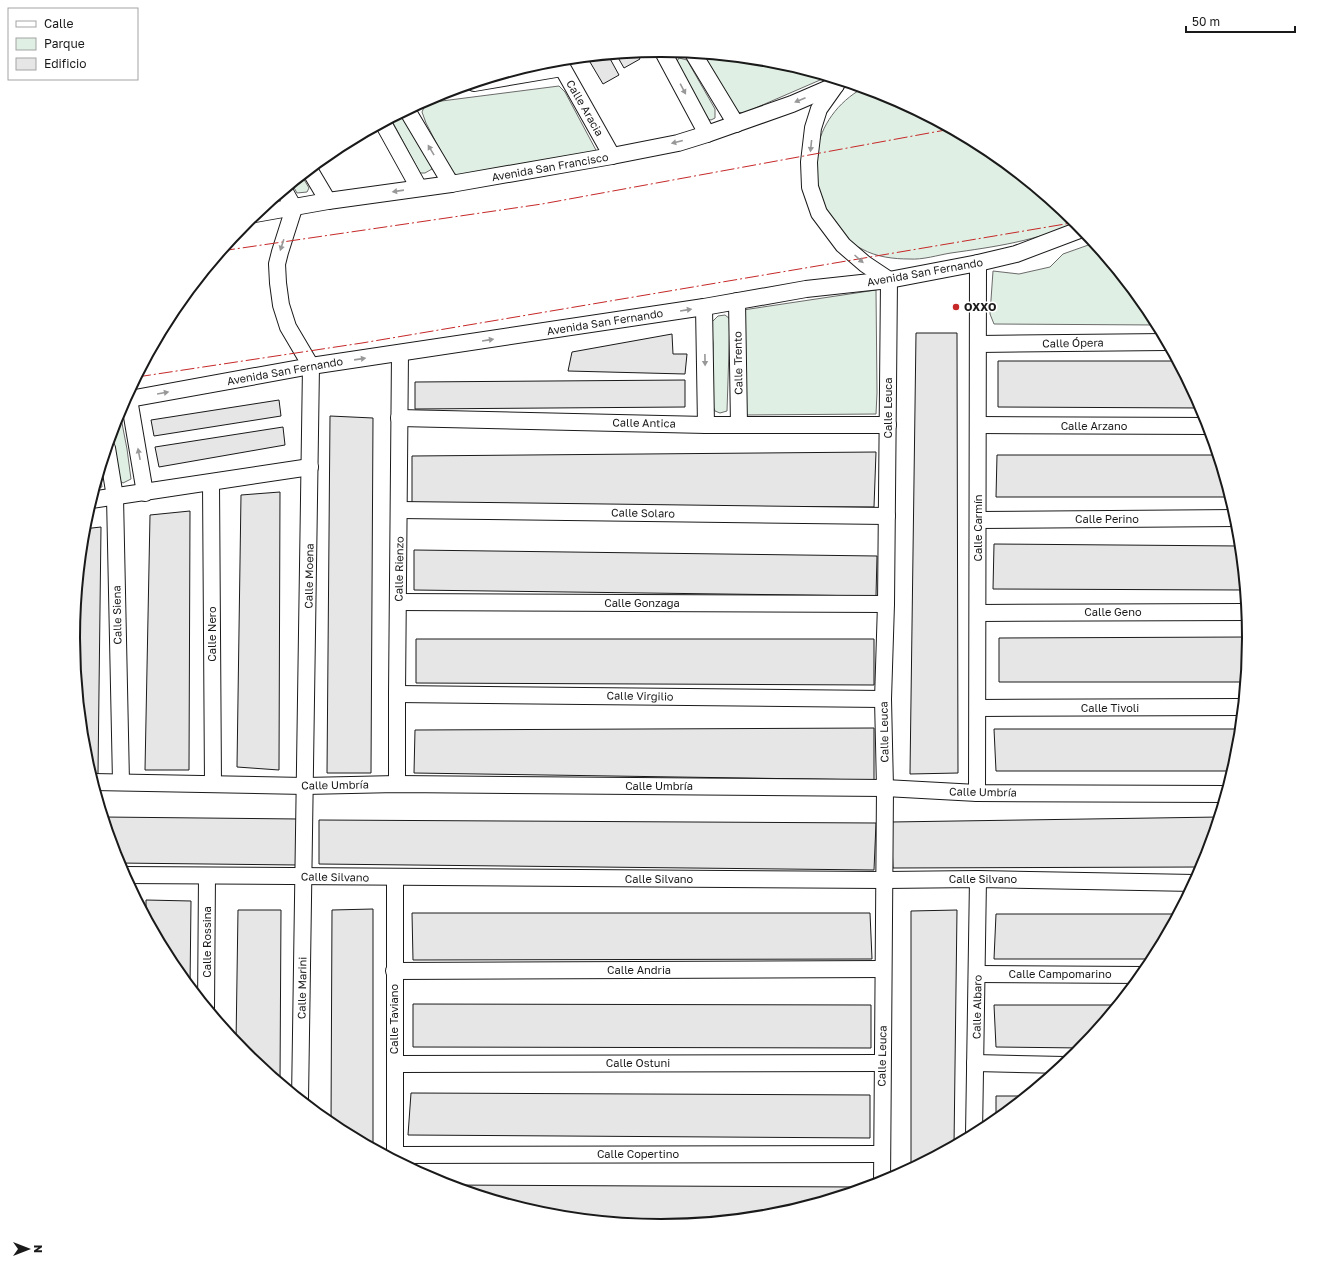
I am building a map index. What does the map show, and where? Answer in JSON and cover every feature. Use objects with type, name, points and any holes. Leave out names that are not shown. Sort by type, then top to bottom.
[{"type":"street","points":[[669,57],[707,134]]},
{"type":"street","points":[[696,58],[736,124]]},
{"type":"street","name":"Calle Aracia","points":[[561,66],[612,156]]},
{"type":"street","name":"Avenida San Francisco","points":[[266,212],[328,201],[452,184],[612,156],[678,142],[707,134],[792,104],[837,85]]},
{"type":"street","points":[[838,85],[819,109],[813,128],[810,162],[810,188],[819,213],[843,245],[865,264],[889,280]]},
{"type":"street","points":[[410,114],[452,184]]},
{"type":"street","points":[[385,127],[418,188]]},
{"type":"street","points":[[312,174],[328,201]]},
{"type":"street","points":[[286,194],[294,208],[277,264],[281,306],[288,327],[311,366]]},
{"type":"street","name":"Avenida San Fernando","points":[[131,399],[311,366],[704,307],[806,289],[889,280],[1016,254],[1075,231]]},
{"type":"street","name":"Calle Carmín","points":[[978,263],[978,793]]},
{"type":"street","name":"Calle Leuca","points":[[882,1177],[885,788],[883,699],[886,604],[889,280]]},
{"type":"street","name":"Calle Trento","points":[[737,301],[739,425]]},
{"type":"street","points":[[704,307],[706,425]]},
{"type":"street","name":"Calle Ópera","points":[[979,344],[1161,342]]},
{"type":"street","name":"Calle Rienzo","points":[[398,784],[397,694],[400,353]]},
{"type":"street","name":"Calle Moena","points":[[303,876],[311,366]]},
{"type":"street","points":[[128,406],[142,466],[145,493]]},
{"type":"street","name":"Calle Antica","points":[[399,418],[706,425],[888,425]]},
{"type":"street","name":"Calle Arzano","points":[[979,425],[1202,426]]},
{"type":"street","name":"Calle Siena","points":[[108,457],[115,497],[121,782]]},
{"type":"street","points":[[97,499],[310,467]]},
{"type":"street","name":"Calle Nero","points":[[211,483],[213,784]]},
{"type":"street","name":"Calle Solaro","points":[[399,510],[887,516]]},
{"type":"street","name":"Calle Perino","points":[[978,520],[1229,518]]},
{"type":"street","name":"Calle Gonzaga","points":[[398,602],[886,604]]},
{"type":"street","name":"Calle Geno","points":[[979,613],[1241,612]]},
{"type":"street","name":"Calle Virgilio","points":[[397,694],[883,699]]},
{"type":"street","name":"Calle Tivoli","points":[[978,708],[1239,707]]},
{"type":"street","name":"Calle Umbría","points":[[97,782],[305,786],[398,784],[885,788],[978,793],[1221,794]]},
{"type":"street","name":"Calle Silvano","points":[[130,875],[884,880],[978,878],[1189,883]]},
{"type":"street","name":"Calle Rossina","points":[[206,1000],[207,876]]},
{"type":"street","name":"Calle Marini","points":[[300,1094],[303,876]]},
{"type":"street","name":"Calle Taviano","points":[[395,877],[395,1155]]},
{"type":"street","name":"Calle Albaro","points":[[974,1128],[978,974],[978,878]]},
{"type":"street","name":"Calle Andria","points":[[394,971],[883,969]]},
{"type":"street","name":"Calle Campomarino","points":[[978,974],[1135,975]]},
{"type":"street","name":"Calle Ostuni","points":[[395,1064],[882,1063]]},
{"type":"street","points":[[975,1063],[1056,1065]]},
{"type":"street","name":"Calle Copertino","points":[[400,1158],[882,1154]]},
{"type":"green space","points":[[679,58],[687,60],[715,109],[715,118],[711,120],[703,118],[676,63]]},
{"type":"green space","points":[[704,58],[774,68],[821,80],[744,113],[735,112]]},
{"type":"green space","points":[[559,86],[565,92],[597,152],[458,175],[452,173],[426,123],[422,112],[424,108],[437,102]]},
{"type":"green space","points":[[858,92],[884,101],[952,135],[1015,177],[1070,225],[1031,239],[999,246],[920,259],[891,258],[867,252],[852,242],[843,233],[826,209],[819,190],[816,170],[817,151],[822,133],[832,115],[845,100]]},
{"type":"green space","points":[[405,117],[432,166],[432,169],[425,173],[420,173],[393,123]]},
{"type":"green space","points":[[304,179],[309,188],[307,192],[297,193],[294,188]]},
{"type":"green space","points":[[1089,245],[1122,285],[1150,325],[994,324],[990,314],[993,271],[1019,274],[1050,267],[1063,254]]},
{"type":"green space","points":[[876,290],[876,414],[746,415],[743,310]]},
{"type":"green space","points":[[725,315],[730,319],[727,411],[720,413],[715,411],[711,402],[713,344],[711,323],[718,316]]},
{"type":"green space","points":[[122,422],[131,479],[123,483],[117,479],[112,446]]},
{"type":"building","points":[[619,58],[639,58],[640,59],[624,68]]},
{"type":"building","points":[[610,59],[619,75],[603,84],[590,62]]},
{"type":"building","points":[[916,333],[957,333],[958,773],[910,774]]},
{"type":"building","points":[[672,334],[673,354],[687,354],[685,374],[568,371],[572,352]]},
{"type":"building","points":[[998,361],[1172,361],[1183,381],[1195,408],[998,407]]},
{"type":"building","points":[[685,380],[685,407],[415,409],[415,382]]},
{"type":"building","points":[[279,400],[281,416],[154,436],[151,420]]},
{"type":"building","points":[[330,416],[373,418],[371,773],[327,773]]},
{"type":"building","points":[[283,427],[285,445],[159,467],[155,447]]},
{"type":"building","points":[[876,452],[874,507],[412,506],[412,456]]},
{"type":"building","points":[[997,455],[1213,455],[1225,497],[996,497]]},
{"type":"building","points":[[280,492],[279,770],[237,767],[241,495]]},
{"type":"building","points":[[190,511],[189,770],[145,770],[150,515]]},
{"type":"building","points":[[101,527],[98,774],[96,774],[84,714],[81,677],[81,600],[84,563],[90,528]]},
{"type":"building","points":[[994,544],[1235,546],[1240,590],[993,589]]},
{"type":"building","points":[[414,550],[877,556],[876,596],[414,590]]},
{"type":"building","points":[[1242,637],[1241,682],[999,682],[999,638]]},
{"type":"building","points":[[416,639],[874,639],[874,685],[416,683]]},
{"type":"building","points":[[874,728],[874,780],[414,773],[415,730]]},
{"type":"building","points":[[994,729],[1235,729],[1227,771],[996,771]]},
{"type":"building","points":[[108,817],[299,819],[298,865],[125,863]]},
{"type":"building","points":[[1214,817],[1195,867],[893,868],[891,822]]},
{"type":"building","points":[[319,820],[876,823],[874,870],[319,864]]},
{"type":"building","points":[[146,900],[191,901],[190,979],[157,929],[146,909]]},
{"type":"building","points":[[373,909],[373,1144],[331,1117],[332,910]]},
{"type":"building","points":[[238,910],[281,910],[280,1078],[236,1035]]},
{"type":"building","points":[[957,910],[954,1141],[911,1163],[911,911]]},
{"type":"building","points":[[412,913],[870,913],[872,959],[413,960]]},
{"type":"building","points":[[996,914],[1173,914],[1146,959],[994,959]]},
{"type":"building","points":[[413,1004],[871,1005],[871,1048],[413,1047]]},
{"type":"building","points":[[994,1005],[1112,1005],[1074,1048],[996,1047]]},
{"type":"building","points":[[411,1093],[870,1095],[870,1138],[408,1135]]},
{"type":"building","points":[[996,1096],[1020,1096],[1015,1100],[996,1113]]},
{"type":"building","points":[[463,1185],[854,1187],[812,1200],[774,1209],[699,1219],[661,1220],[623,1219],[548,1209],[510,1200]]},
{"type":"power","points":[[229,250],[542,204],[943,130]]},
{"type":"power","points":[[142,376],[362,343],[1068,223]]},
{"type":"place","name":"OXXO","points":[[956,307]]}]
